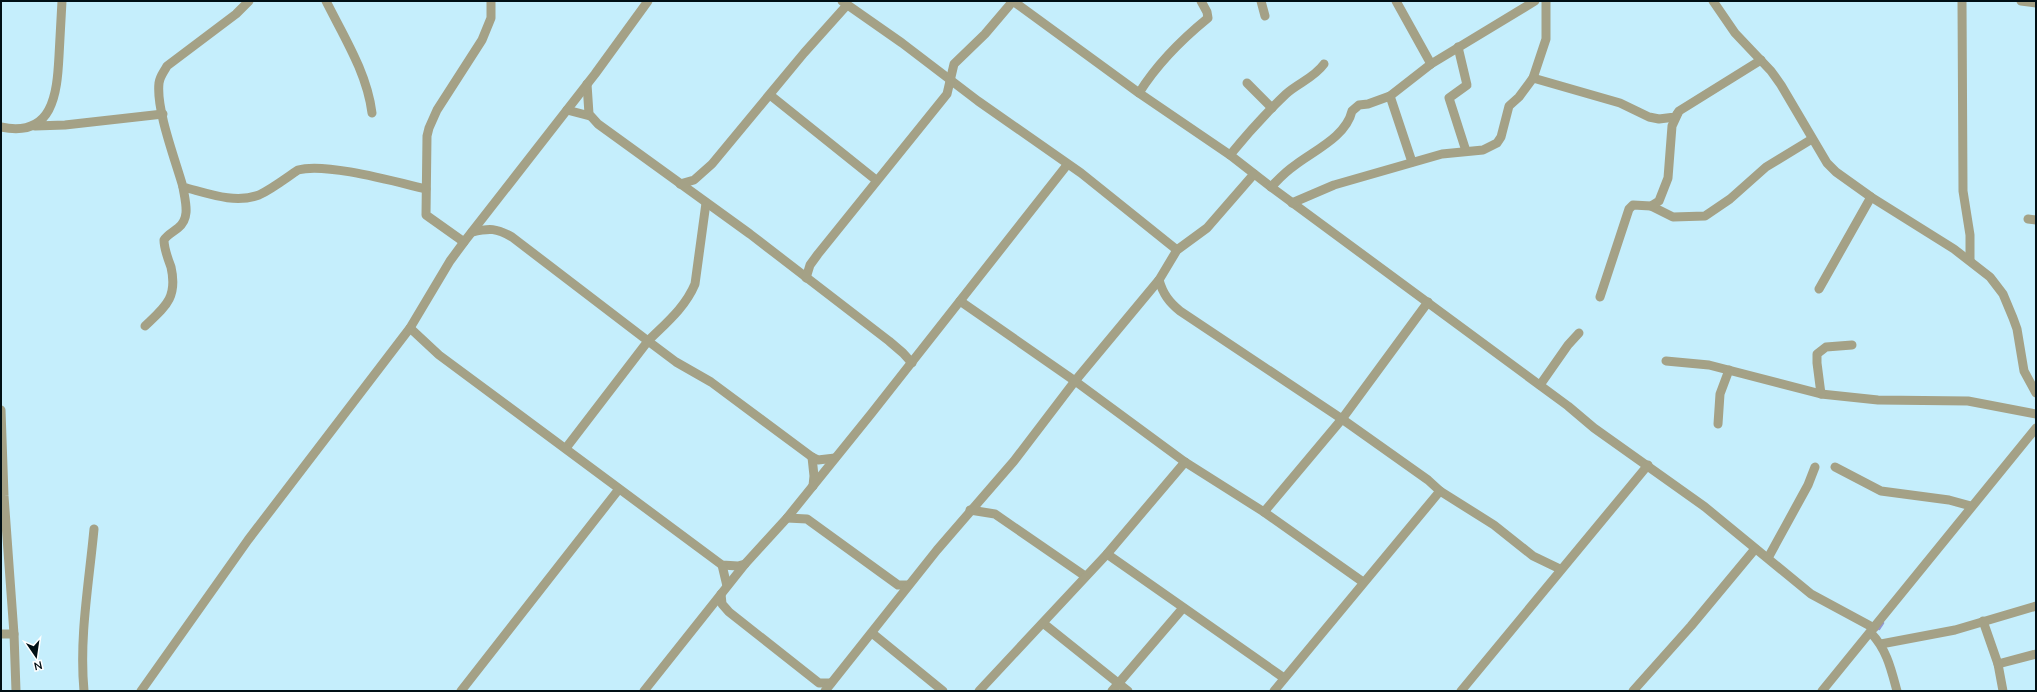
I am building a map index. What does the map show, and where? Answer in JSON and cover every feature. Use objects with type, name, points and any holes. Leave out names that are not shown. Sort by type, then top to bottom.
[{"type":"street","points":[[31,126],[40,122],[47,114],[56,96],[62,1]]},
{"type":"street","points":[[145,326],[170,301],[172,295],[173,276],[164,240],[184,224],[187,210],[183,187],[163,114],[159,84],[162,74],[167,66],[236,14],[249,1]]},
{"type":"street","points":[[326,1],[362,72],[369,92],[372,113]]},
{"type":"street","points":[[464,242],[426,215],[427,136],[434,115],[482,40],[492,13],[490,1]]},
{"type":"street","points":[[140,691],[248,540],[410,328],[450,261],[587,84],[648,1]]},
{"type":"street","points":[[806,278],[810,266],[818,254],[876,180],[947,94],[954,64],[985,34],[1013,1],[1139,93],[1230,155],[1594,428],[1705,507],[1812,594],[1873,630],[1890,665],[1897,691]]},
{"type":"street","points":[[1139,93],[1150,75],[1181,42],[1208,18],[1207,12],[1201,1]]},
{"type":"street","points":[[1261,1],[1265,16]]},
{"type":"street","points":[[1396,1],[1431,64]]},
{"type":"street","points":[[1271,187],[1293,166],[1333,138],[1350,116],[1352,111],[1359,105],[1368,104],[1390,96],[1431,64],[1535,1]]},
{"type":"street","points":[[1292,203],[1334,185],[1377,174],[1412,162],[1442,154],[1483,150],[1497,143],[1501,137],[1509,106],[1520,97],[1533,78],[1546,38],[1546,1]]},
{"type":"street","points":[[1713,1],[1735,33],[1761,60],[1781,85],[1812,139],[1832,168],[1871,197],[1970,260],[1990,277],[2006,301],[2017,329],[2024,371],[2036,393]]},
{"type":"street","points":[[1962,1],[1963,191],[1970,236],[1970,260]]},
{"type":"street","points":[[2021,1],[2036,3]]},
{"type":"street","points":[[680,184],[694,180],[702,174],[770,96],[845,3],[1067,165],[1081,173],[1177,250]]},
{"type":"street","points":[[1458,47],[1466,85],[1449,98],[1466,151]]},
{"type":"street","points":[[1533,78],[1620,103],[1650,117],[1659,119],[1675,117],[1679,112],[1761,60]]},
{"type":"street","points":[[1230,155],[1272,108],[1288,93],[1318,72],[1324,64]]},
{"type":"street","points":[[1247,83],[1272,108]]},
{"type":"street","points":[[587,84],[587,101],[590,116]]},
{"type":"street","points":[[770,96],[876,180]]},
{"type":"street","points":[[1390,96],[1412,162]]},
{"type":"street","points":[[567,110],[590,116],[598,124],[706,203],[889,341],[912,363]]},
{"type":"street","points":[[1651,206],[1659,200],[1668,178],[1672,126],[1679,112]]},
{"type":"street","points":[[1,127],[7,129],[31,126],[65,125],[163,114]]},
{"type":"street","points":[[1600,297],[1629,209],[1633,205],[1651,206],[1674,217],[1705,216],[1730,199],[1766,167],[1812,139]]},
{"type":"street","points":[[644,691],[720,594],[802,500],[912,363],[1067,165]]},
{"type":"street","points":[[183,187],[222,197],[241,199],[260,194],[298,170],[305,168],[325,168],[426,188]]},
{"type":"street","points":[[825,691],[872,633],[908,585],[970,510],[1014,461],[1075,381],[1159,280],[1177,250],[1207,228],[1254,174]]},
{"type":"street","points":[[1819,289],[1871,197]]},
{"type":"street","points":[[566,448],[648,341],[680,308],[692,292],[695,284],[706,203]]},
{"type":"street","points":[[472,232],[488,228],[496,229],[512,237],[676,362],[711,382],[812,457],[818,460],[835,458]]},
{"type":"street","points":[[1159,280],[1163,294],[1170,303],[1180,311],[1342,419],[1428,480],[1440,491],[1494,526],[1533,556],[1560,569]]},
{"type":"street","points":[[960,301],[1075,381],[1185,462],[1264,512],[1363,582]]},
{"type":"street","points":[[1264,512],[1342,419],[1428,302]]},
{"type":"street","points":[[410,328],[439,355],[722,565],[738,566],[745,564]]},
{"type":"street","points":[[1540,386],[1568,345],[1579,333]]},
{"type":"street","points":[[1820,394],[1816,363],[1818,354],[1826,347],[1852,345]]},
{"type":"street","points":[[1666,361],[1709,365],[1820,394],[1878,400],[1968,401],[2036,414]]},
{"type":"street","points":[[1718,424],[1720,394],[1729,370]]},
{"type":"street","points":[[1,410],[2,496],[14,634],[16,691]]},
{"type":"street","points":[[1822,691],[2036,428]]},
{"type":"street","points":[[812,457],[814,476],[813,486]]},
{"type":"street","points":[[979,691],[1107,554],[1185,462]]},
{"type":"street","points":[[1464,690],[1560,569],[1648,466]]},
{"type":"street","points":[[1768,558],[1808,485],[1815,467]]},
{"type":"street","points":[[1835,467],[1881,491],[1949,500],[1971,506]]},
{"type":"street","points":[[461,691],[619,489]]},
{"type":"street","points":[[1274,691],[1440,491]]},
{"type":"street","points":[[802,500],[807,519]]},
{"type":"street","points":[[970,510],[995,514],[1085,576]]},
{"type":"street","points":[[787,518],[807,519],[898,585],[908,585]]},
{"type":"street","points":[[84,691],[82,662],[84,626],[94,529]]},
{"type":"street","points":[[1633,691],[1691,626],[1755,549]]},
{"type":"street","points":[[1107,554],[1284,678]]},
{"type":"street","points":[[722,565],[727,586]]},
{"type":"street","points":[[720,594],[722,604],[729,612],[820,683],[831,683]]},
{"type":"street","points":[[1881,644],[1956,630],[2036,606]]},
{"type":"street","points":[[1112,691],[1184,608]]},
{"type":"street","points":[[1982,621],[1998,664],[2003,691]]},
{"type":"street","points":[[1043,623],[1128,691]]},
{"type":"street","points":[[872,633],[943,691]]},
{"type":"street","points":[[1,634],[14,634]]},
{"type":"street","points":[[1998,664],[2036,654]]},
{"type":"waterway","points":[[1879,629],[1883,623]]}]
